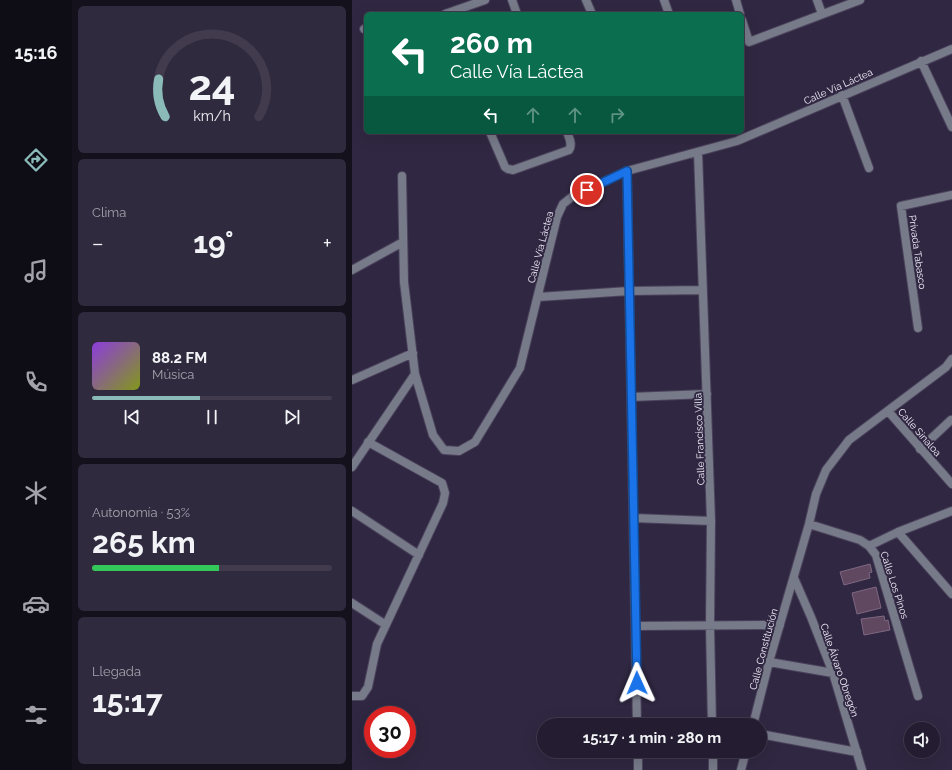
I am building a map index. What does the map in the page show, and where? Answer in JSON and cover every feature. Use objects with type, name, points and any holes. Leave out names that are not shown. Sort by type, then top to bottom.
[{"type":"street","points":[[451,12],[485,0]]},
{"type":"street","points":[[512,0],[517,12]]},
{"type":"street","points":[[586,0],[591,12]]},
{"type":"street","points":[[664,0],[669,12]]},
{"type":"street","points":[[736,0],[739,12]]},
{"type":"street","points":[[817,0],[822,14]]},
{"type":"street","points":[[744,26],[749,42],[860,0]]},
{"type":"street","name":"Calle Vía Láctea","points":[[415,374],[433,435],[444,450],[459,451],[475,442],[520,368],[557,217],[563,204],[573,196],[627,171],[737,141],[952,49]]},
{"type":"street","points":[[921,61],[952,127]]},
{"type":"street","points":[[842,95],[869,168]]},
{"type":"street","points":[[491,134],[505,167],[514,170],[569,150],[571,143],[567,134]]},
{"type":"street","name":"Calle Francisco Villa","points":[[698,152],[711,520],[710,626],[712,718]]},
{"type":"street","points":[[627,171],[637,718]]},
{"type":"street","points":[[352,467],[415,374],[404,282],[402,176]]},
{"type":"street","name":"Privada Tabasco","points":[[918,328],[901,206],[952,195]]},
{"type":"street","points":[[352,270],[403,242]]},
{"type":"street","points":[[538,297],[629,291],[703,290]]},
{"type":"street","points":[[352,380],[412,353]]},
{"type":"street","name":"Calle Constitución","points":[[755,718],[769,662],[810,524],[816,494],[826,470],[849,440],[946,367],[952,359]]},
{"type":"street","points":[[631,397],[707,394]]},
{"type":"street","name":"Calle Sinaloa","points":[[888,411],[952,484]]},
{"type":"street","points":[[920,449],[952,420]]},
{"type":"street","points":[[352,696],[362,696],[368,687],[377,644],[443,503],[445,493],[442,483],[368,442]]},
{"type":"street","points":[[352,511],[419,555]]},
{"type":"street","name":"Calle Los Pinos","points":[[918,696],[876,555],[869,546],[898,532],[952,511]]},
{"type":"street","points":[[634,518],[711,520]]},
{"type":"street","points":[[810,524],[860,540],[869,546]]},
{"type":"street","points":[[898,532],[952,594]]},
{"type":"street","name":"Calle Álvaro Obregón","points":[[794,578],[833,673],[862,770]]},
{"type":"street","points":[[352,603],[386,625]]},
{"type":"street","points":[[636,626],[780,625]]},
{"type":"street","points":[[769,662],[833,673]]},
{"type":"street","points":[[767,735],[857,752]]},
{"type":"street","points":[[638,758],[638,770]]},
{"type":"street","points":[[713,758],[713,770]]},
{"type":"street","points":[[741,770],[744,758]]},
{"type":"building","points":[[870,564],[872,572],[869,573],[870,578],[844,585],[840,572]]},
{"type":"building","points":[[876,587],[881,608],[857,614],[852,593]]},
{"type":"building","points":[[884,616],[885,621],[888,620],[890,630],[864,635],[861,619]]},
{"type":"route","points":[[587,190],[627,171],[637,683]]}]
